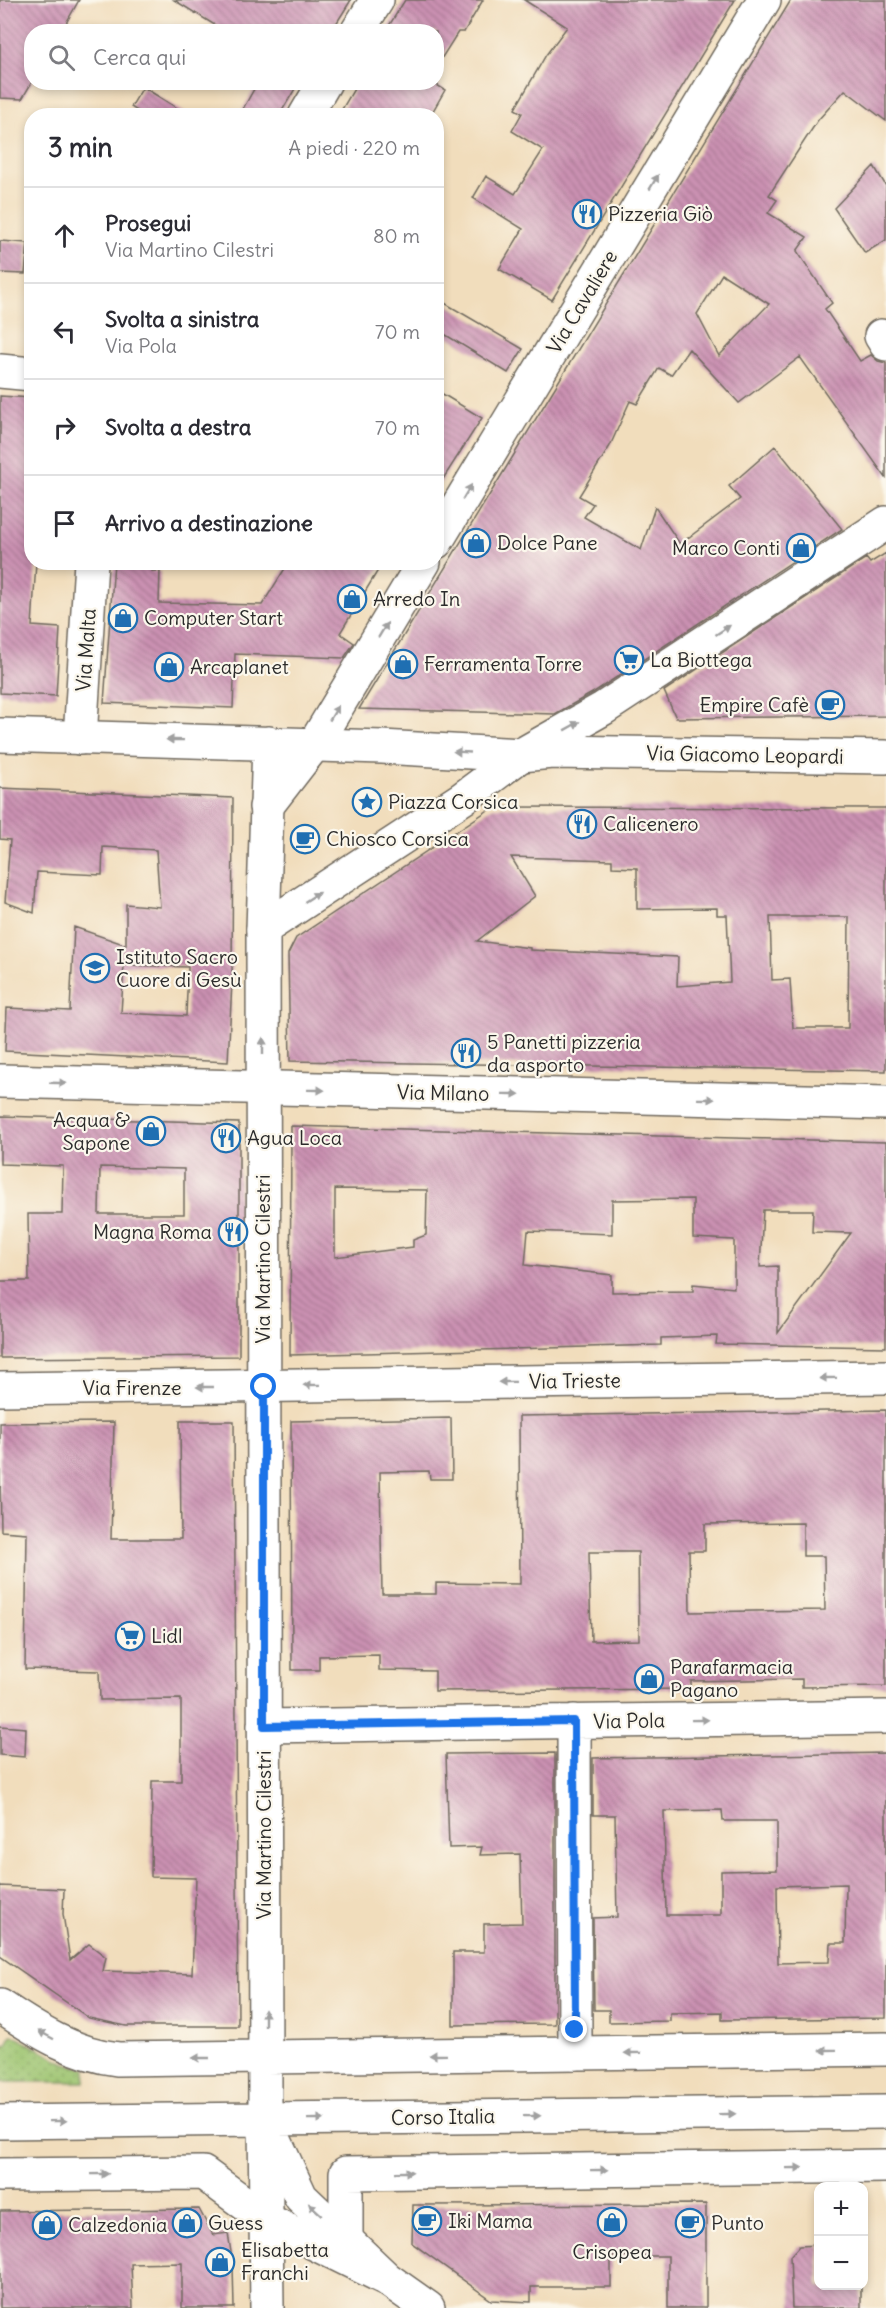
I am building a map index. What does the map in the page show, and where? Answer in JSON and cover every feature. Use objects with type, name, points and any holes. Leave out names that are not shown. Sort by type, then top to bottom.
[{"type":"street","points":[[362,24],[377,0]]},
{"type":"street","name":"Via Cavaliere","points":[[444,529],[764,0]]},
{"type":"street","points":[[310,108],[321,90]]},
{"type":"street","points":[[0,371],[24,373]]},
{"type":"street","points":[[262,929],[463,798],[520,755],[604,708],[886,523]]},
{"type":"street","name":"Via Malta","points":[[80,738],[91,570]]},
{"type":"street","points":[[266,807],[314,745],[419,570]]},
{"type":"street","points":[[604,708],[604,753]]},
{"type":"street","name":"Via Giacomo Leopardi","points":[[0,735],[268,743],[520,755],[604,753],[886,757]]},
{"type":"street","name":"Via Martino Cilestri","points":[[267,2308],[262,929],[268,743]]},
{"type":"street","name":"Via Milano","points":[[0,1081],[886,1103]]},
{"type":"street","name":"Via Trieste","points":[[264,1387],[886,1377]]},
{"type":"street","name":"Via Firenze","points":[[0,1389],[264,1387]]},
{"type":"street","name":"Via Pola","points":[[264,1726],[886,1717]]},
{"type":"street","points":[[574,1721],[575,2053]]},
{"type":"street","points":[[0,2006],[55,2040],[96,2056],[118,2059],[886,2049]]},
{"type":"street","name":"Corso Italia","points":[[0,2122],[886,2112]]},
{"type":"street","points":[[266,2119],[301,2197],[346,2237],[387,2279]]},
{"type":"street","points":[[346,2237],[346,2173],[886,2166]]},
{"type":"street","points":[[0,2175],[203,2174],[267,2220],[387,2279],[428,2308]]},
{"type":"green space","points":[[12,2035],[65,2063],[86,2069],[85,2082],[0,2082],[0,2043],[6,2046]]},
{"type":"building","points":[[0,0],[79,0],[66,24],[24,24],[24,90],[27,90],[22,99],[0,98]]},
{"type":"building","points":[[174,0],[351,0],[336,24],[213,24]]},
{"type":"building","points":[[405,0],[483,0],[464,32],[458,32],[444,54],[444,24],[390,24]]},
{"type":"building","points":[[524,0],[735,0],[552,300],[499,269],[523,229],[473,198],[486,176],[515,194],[543,150],[512,131],[522,113],[515,109],[546,55],[567,27]]},
{"type":"building","points":[[791,0],[886,0],[886,121],[845,90],[818,120],[769,195],[777,200],[768,213],[807,237],[797,251],[832,303],[825,309],[860,361],[871,355],[878,361],[886,363],[886,478],[800,357],[739,403],[689,349],[671,375],[659,368],[637,404],[630,401],[610,446],[579,496],[593,504],[584,517],[641,550],[655,507],[680,544],[740,499],[729,486],[775,446],[842,529],[594,692],[555,714],[359,709]],"holes":[[[722,274],[769,304],[719,356],[697,314]]]},
{"type":"building","points":[[141,90],[148,90],[177,108],[133,108],[131,107]]},
{"type":"building","points":[[254,90],[294,90],[284,108],[243,108]]},
{"type":"building","points":[[353,90],[445,90],[435,108],[343,108]]},
{"type":"building","points":[[874,166],[886,186],[886,240],[865,253],[834,208]]},
{"type":"building","points":[[0,241],[24,243],[24,274],[0,273]]},
{"type":"building","points":[[444,303],[523,349],[508,373],[444,334]]},
{"type":"building","points":[[444,395],[482,418],[444,477]]},
{"type":"building","points":[[0,396],[24,398],[24,570],[36,570],[32,626],[60,628],[56,696],[0,693]]},
{"type":"building","points":[[886,553],[886,716],[676,718],[664,691],[866,558],[870,563]]},
{"type":"building","points":[[113,570],[160,571],[159,603],[262,605],[284,570],[378,570],[340,633],[354,643],[344,658],[235,654],[233,708],[104,703]]},
{"type":"building","points":[[0,788],[233,798],[232,982],[228,1062],[5,1051],[7,1008],[70,1011],[74,927],[126,945],[126,904],[160,907],[156,850],[103,847],[102,875],[37,872],[34,913],[5,902],[10,840],[0,839]],"holes":[[[124,965],[188,967],[186,1016],[121,1013]]]},
{"type":"building","points":[[493,807],[886,808],[886,1071],[290,1061],[288,954],[296,938]],"holes":[[[511,857],[612,860],[612,867],[637,868],[637,909],[717,908],[717,915],[727,915],[730,982],[677,986],[678,957],[530,950],[530,948],[477,941],[535,896]],[[770,917],[849,917],[848,1028],[793,1028],[790,979],[772,980]]]},
{"type":"building","points":[[0,1116],[239,1123],[239,1356],[0,1358],[0,1281],[29,1281],[28,1214],[62,1214],[63,1166],[0,1164]],"holes":[[[100,1167],[184,1169],[184,1214],[99,1214]]]},
{"type":"building","points":[[291,1126],[886,1142],[886,1347],[716,1344],[717,1336],[661,1338],[661,1345],[290,1355]],"holes":[[[335,1189],[427,1190],[426,1235],[413,1240],[413,1247],[335,1257]],[[693,1199],[693,1238],[734,1240],[734,1288],[693,1284],[693,1291],[612,1292],[612,1275],[525,1265],[528,1231],[612,1234],[612,1200]],[[763,1210],[813,1210],[812,1232],[851,1233],[778,1333],[778,1266],[760,1267]]]},
{"type":"building","points":[[886,1410],[886,1686],[802,1687],[802,1679],[691,1681],[691,1689],[435,1691],[435,1671],[379,1670],[379,1655],[319,1656],[319,1670],[292,1670],[291,1421],[451,1418],[452,1479],[430,1479],[429,1471],[380,1472],[382,1594],[436,1594],[436,1583],[520,1584],[519,1416]],"holes":[[[803,1523],[803,1556],[824,1556],[825,1610],[690,1612],[689,1551],[705,1551],[705,1524]],[[589,1552],[638,1552],[639,1640],[591,1641]]]},
{"type":"building","points":[[180,1421],[234,1421],[238,2026],[126,2026],[89,2018],[0,1956],[0,1886],[64,1889],[63,1914],[70,1960],[89,1944],[106,1957],[103,1971],[192,1974],[196,1878],[151,1877],[152,1781],[181,1781],[181,1699],[100,1700],[99,1671],[25,1669],[27,1533],[1,1531],[0,1423],[114,1422],[111,1539],[181,1539]]},
{"type":"building","points":[[0,1726],[26,1728],[25,1757],[0,1755]]},
{"type":"building","points":[[555,1753],[555,2024],[453,2025],[453,1952],[484,1952],[484,1924],[522,1923],[520,1854],[480,1855],[482,1847],[449,1848],[446,1754]]},
{"type":"building","points":[[886,1753],[886,2018],[722,2020],[722,2012],[670,2013],[670,2021],[609,2022],[609,2010],[594,2010],[593,1918],[617,1917],[615,1815],[593,1815],[593,1758]],"holes":[[[722,1810],[723,1821],[777,1821],[777,1870],[721,1871],[721,1915],[666,1915],[664,1811]],[[846,1884],[845,1943],[830,1943],[829,1962],[778,1963],[777,1886]]]},
{"type":"building","points":[[706,2204],[706,2308],[668,2308],[668,2256],[611,2256],[611,2287],[531,2287],[531,2302],[491,2300],[412,2243],[413,2205]]},
{"type":"building","points":[[199,2209],[213,2235],[228,2233],[233,2265],[234,2308],[182,2308],[182,2263],[131,2264],[133,2308],[0,2308],[0,2211]]},
{"type":"building","points":[[814,2245],[814,2290],[861,2290],[861,2308],[792,2308],[790,2256],[799,2246]]},
{"type":"place","name":"Pizzeria Giò","points":[[587,214]]},
{"type":"place","name":"Dolce Pane","points":[[476,543]]},
{"type":"place","name":"Marco Conti","points":[[801,548]]},
{"type":"place","name":"Arredo In","points":[[352,599]]},
{"type":"place","name":"Computer Start","points":[[123,618]]},
{"type":"place","name":"La Biottega","points":[[629,660]]},
{"type":"place","name":"Ferramenta Torre","points":[[403,664]]},
{"type":"place","name":"Arcaplanet","points":[[169,667]]},
{"type":"place","name":"Empire Cafè","points":[[830,705]]},
{"type":"place","name":"Piazza Corsica","points":[[367,802]]},
{"type":"place","name":"Calicenero","points":[[582,824]]},
{"type":"place","name":"Chiosco Corsica","points":[[305,839]]},
{"type":"place","name":"Istituto Sacro Cuore di Gesù","points":[[95,968]]},
{"type":"place","name":"5 Panetti pizzeria da asporto","points":[[466,1053]]},
{"type":"place","name":"Acqua & Sapone","points":[[151,1131]]},
{"type":"place","name":"Agua Loca","points":[[226,1138]]},
{"type":"place","name":"Magna Roma","points":[[233,1232]]},
{"type":"place","name":"Lidl","points":[[130,1636]]},
{"type":"place","name":"Parafarmacia Pagano","points":[[649,1679]]},
{"type":"place","name":"Iki Mama","points":[[427,2221]]},
{"type":"place","name":"Crisopea","points":[[612,2222]]},
{"type":"place","name":"Guess","points":[[187,2223]]},
{"type":"place","name":"Punto","points":[[690,2223]]},
{"type":"place","name":"Calzedonia","points":[[47,2225]]},
{"type":"place","name":"Elisabetta Franchi","points":[[220,2262]]},
{"type":"route","points":[[264,1387],[264,1726],[574,1721],[575,2030]]}]
